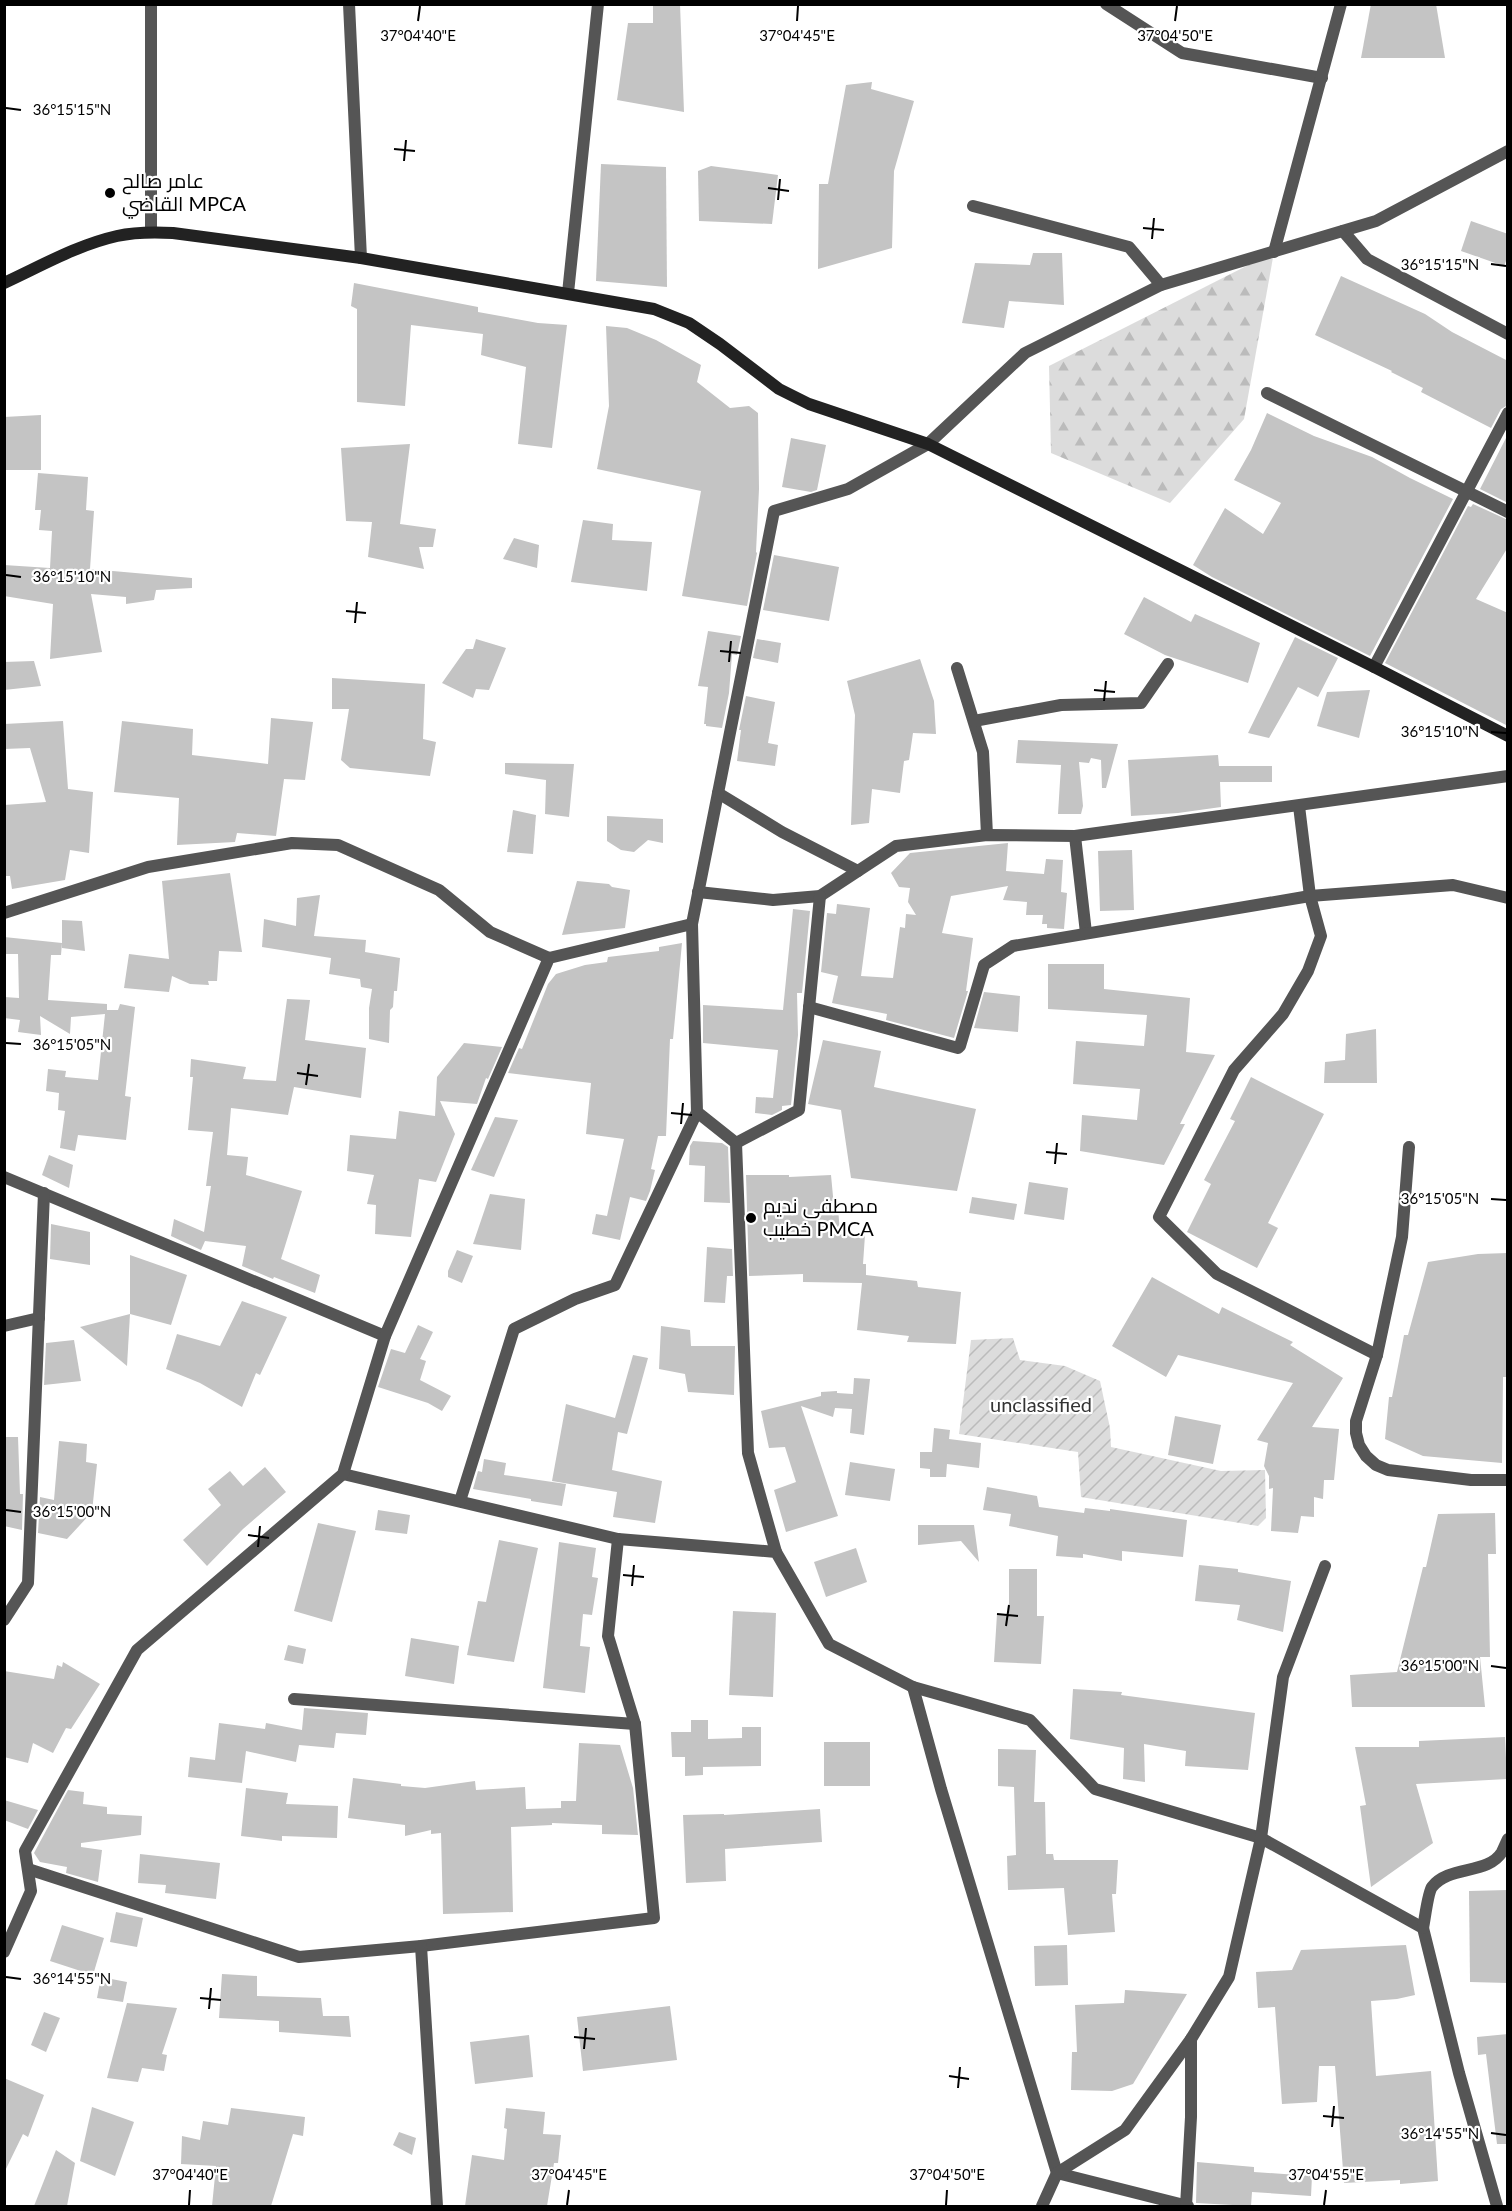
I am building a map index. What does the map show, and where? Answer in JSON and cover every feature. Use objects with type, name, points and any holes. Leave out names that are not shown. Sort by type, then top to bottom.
[{"type":"street","points":[[151,4],[151,232]]},
{"type":"street","points":[[349,4],[361,258]]},
{"type":"street","points":[[568,293],[598,4]]},
{"type":"street","points":[[1106,4],[1182,53],[1322,78]]},
{"type":"street","points":[[1274,252],[1341,4]]},
{"type":"street","points":[[460,1501],[514,1329],[575,1299],[615,1285],[697,1112],[692,924],[774,510],[848,489],[928,444],[1025,353],[1161,285],[1376,221],[1508,151]]},
{"type":"street","points":[[973,206],[1129,247],[1161,285]]},
{"type":"street","points":[[1343,231],[1367,259],[1508,334]]},
{"type":"street","points":[[4,283],[86,245],[119,235],[151,232],[361,258],[654,309],[689,323],[779,389],[809,404],[928,444],[1508,736]]},
{"type":"street","points":[[1267,393],[1508,512]]},
{"type":"street","points":[[1374,667],[1508,413]]},
{"type":"street","points":[[974,721],[1061,705],[1141,703],[1168,664]]},
{"type":"street","points":[[957,668],[983,752],[987,835]]},
{"type":"street","points":[[698,892],[773,900],[820,896],[896,846],[987,835],[1075,836],[1508,776]]},
{"type":"street","points":[[718,793],[782,832],[858,871]]},
{"type":"street","points":[[1299,806],[1310,896],[1321,936],[1308,971],[1283,1014],[1234,1070],[1159,1217],[1217,1274],[1377,1355]]},
{"type":"street","points":[[1075,836],[1086,933]]},
{"type":"street","points":[[4,914],[148,867],[291,843],[338,845],[439,890],[490,932],[549,958],[692,924]]},
{"type":"street","points":[[809,1007],[958,1048],[984,965],[1013,946],[1310,896],[1453,885],[1508,898]]},
{"type":"street","points":[[736,1143],[799,1110],[820,896]]},
{"type":"street","points":[[4,1952],[32,1892],[25,1851],[137,1650],[344,1474],[385,1336],[549,958]]},
{"type":"street","points":[[697,1112],[736,1143],[748,1453],[776,1552],[829,1644],[913,1687],[1030,1720],[1095,1789],[1261,1838],[1422,1928]]},
{"type":"street","points":[[1409,1147],[1402,1237],[1377,1355],[1356,1421],[1359,1445],[1376,1465],[1388,1470],[1471,1480],[1508,1480]]},
{"type":"street","points":[[4,1177],[385,1336]]},
{"type":"street","points":[[4,1620],[28,1583],[44,1193]]},
{"type":"street","points":[[4,1326],[39,1318]]},
{"type":"street","points":[[344,1474],[618,1539],[776,1552]]},
{"type":"street","points":[[28,1869],[299,1957],[421,1946],[654,1918],[635,1724],[608,1636],[618,1539]]},
{"type":"street","points":[[1042,2206],[1057,2173],[1125,2130],[1191,2039],[1229,1977],[1261,1838],[1283,1677],[1325,1566]]},
{"type":"street","points":[[913,1687],[1057,2173]]},
{"type":"street","points":[[294,1699],[635,1724]]},
{"type":"street","points":[[1497,2206],[1459,2073],[1422,1928],[1431,1888],[1447,1874],[1468,1871],[1485,1865],[1501,1854],[1507,1839]]},
{"type":"street","points":[[421,1946],[437,2206]]},
{"type":"street","points":[[1057,2173],[1187,2206],[1191,2117],[1191,2039]]},
{"type":"green space","points":[[1274,252],[1244,419],[1170,503],[1051,453],[1049,366]]},
{"type":"green space","name":"unclassified","points":[[1013,1338],[1020,1360],[1065,1366],[1100,1381],[1110,1428],[1111,1447],[1221,1471],[1265,1470],[1266,1518],[1258,1526],[1081,1497],[1078,1452],[959,1434],[971,1340]]},
{"type":"building","points":[[653,4],[680,4],[684,112],[617,100],[628,23],[653,23]]},
{"type":"building","points":[[1371,4],[1436,4],[1445,58],[1361,58]]},
{"type":"building","points":[[872,82],[871,89],[914,101],[894,171],[892,248],[818,269],[819,184],[828,184],[846,85]]},
{"type":"building","points":[[601,164],[666,167],[667,287],[596,281]]},
{"type":"building","points":[[711,166],[778,175],[772,224],[699,221],[698,171]]},
{"type":"building","points":[[1471,221],[1508,234],[1508,256],[1504,266],[1461,251]]},
{"type":"building","points":[[1033,253],[1062,253],[1064,305],[1009,301],[1004,328],[962,323],[975,263],[1030,265]]},
{"type":"building","points":[[1341,276],[1425,314],[1452,332],[1508,361],[1508,405],[1501,409],[1491,428],[1421,392],[1423,388],[1392,371],[1315,335]]},
{"type":"building","points":[[354,283],[478,307],[478,312],[538,323],[567,325],[552,448],[518,444],[526,367],[481,355],[483,334],[411,325],[405,406],[357,402],[357,309],[351,306]]},
{"type":"building","points":[[606,326],[627,328],[656,340],[701,365],[697,382],[730,408],[749,406],[758,413],[757,553],[747,606],[682,596],[701,491],[597,469],[609,406]]},
{"type":"building","points":[[1267,413],[1314,436],[1372,457],[1453,499],[1370,656],[1212,577],[1193,565],[1225,508],[1263,534],[1281,503],[1234,480],[1251,450]]},
{"type":"building","points":[[41,415],[41,470],[6,470],[4,417]]},
{"type":"building","points":[[1508,432],[1508,503],[1480,489]]},
{"type":"building","points":[[791,438],[826,445],[817,490],[811,492],[782,487]]},
{"type":"building","points":[[410,444],[400,524],[436,529],[433,547],[419,547],[424,569],[368,557],[372,522],[346,521],[341,448]]},
{"type":"building","points":[[38,473],[88,477],[86,510],[94,511],[90,569],[192,578],[192,588],[156,590],[154,600],[126,604],[126,597],[91,594],[102,652],[50,659],[53,604],[4,596],[4,565],[50,568],[52,531],[39,530],[41,510],[35,510]]},
{"type":"building","points":[[1473,504],[1508,520],[1508,547],[1476,599],[1508,613],[1508,726],[1385,663],[1468,506],[1471,507]]},
{"type":"building","points":[[583,520],[613,524],[612,540],[652,542],[647,591],[571,582]]},
{"type":"building","points":[[514,538],[539,545],[537,568],[503,559]]},
{"type":"building","points":[[774,555],[839,567],[829,621],[763,610]]},
{"type":"building","points":[[1144,597],[1191,622],[1195,614],[1260,643],[1248,683],[1165,655],[1124,634]]},
{"type":"building","points":[[708,631],[741,636],[737,655],[732,654],[729,693],[722,728],[704,724],[708,687],[698,686]]},
{"type":"building","points":[[1295,637],[1338,658],[1318,697],[1298,687],[1269,738],[1248,733]]},
{"type":"building","points":[[476,639],[506,648],[489,690],[476,689],[473,698],[442,683],[466,649],[473,649]]},
{"type":"building","points":[[757,639],[781,643],[778,663],[753,658]]},
{"type":"building","points":[[920,659],[934,701],[936,734],[913,733],[909,760],[904,761],[900,793],[872,789],[869,823],[851,825],[855,715],[847,681]]},
{"type":"building","points":[[34,661],[41,686],[4,690],[4,662]]},
{"type":"building","points":[[332,678],[425,684],[423,739],[436,742],[430,776],[350,768],[341,760],[349,709],[332,709]]},
{"type":"building","points":[[1370,690],[1359,738],[1317,726],[1327,692]]},
{"type":"building","points":[[746,696],[775,702],[768,743],[778,745],[775,766],[737,761],[741,730],[739,730]]},
{"type":"building","points":[[271,718],[313,722],[305,780],[284,779],[276,836],[237,833],[235,842],[177,845],[179,798],[114,792],[122,721],[193,729],[192,755],[268,764]]},
{"type":"building","points":[[63,721],[68,789],[93,792],[89,853],[70,850],[65,880],[12,889],[10,876],[4,876],[4,805],[46,802],[30,748],[4,749],[4,724]]},
{"type":"building","points":[[1018,740],[1118,744],[1106,788],[1102,788],[1101,760],[1091,758],[1089,763],[1079,762],[1083,806],[1081,814],[1058,814],[1061,765],[1016,763]]},
{"type":"building","points":[[1218,755],[1219,766],[1272,766],[1272,782],[1220,782],[1221,807],[1131,816],[1128,760]]},
{"type":"building","points":[[505,763],[574,764],[569,817],[545,814],[546,780],[505,774]]},
{"type":"building","points":[[513,810],[536,815],[533,854],[507,852]]},
{"type":"building","points":[[607,816],[663,819],[663,843],[648,840],[634,852],[621,850],[607,841]]},
{"type":"building","points":[[1008,843],[1006,871],[1044,874],[1046,859],[1063,860],[1061,892],[1067,893],[1064,929],[1047,928],[1047,924],[1042,924],[1043,915],[1026,915],[1027,902],[1003,900],[1008,886],[951,896],[942,933],[973,938],[966,991],[968,991],[954,1038],[886,1020],[887,1014],[832,1003],[838,976],[821,972],[827,913],[836,914],[837,904],[870,908],[861,976],[893,978],[900,927],[905,928],[906,914],[916,915],[908,902],[910,888],[899,887],[891,873],[910,853]]},
{"type":"building","points":[[1132,850],[1134,910],[1100,911],[1098,851]]},
{"type":"building","points":[[230,873],[242,952],[219,951],[217,981],[208,981],[209,985],[190,984],[172,976],[169,992],[124,988],[129,954],[169,959],[162,881]]},
{"type":"building","points":[[577,881],[609,884],[612,887],[630,890],[625,928],[562,935]]},
{"type":"building","points":[[320,895],[314,936],[366,940],[365,952],[400,958],[397,991],[394,991],[393,1007],[390,1010],[389,1043],[369,1039],[369,1008],[372,989],[361,987],[360,979],[329,974],[331,958],[262,947],[264,919],[296,926],[297,898]]},
{"type":"building","points":[[793,909],[810,911],[802,993],[797,993],[798,1035],[791,1105],[782,1106],[782,1110],[772,1115],[755,1113],[756,1097],[773,1098],[778,1050],[703,1043],[703,1005],[783,1010]]},
{"type":"building","points":[[62,920],[82,921],[85,951],[62,948]]},
{"type":"building","points":[[4,937],[62,943],[61,955],[51,955],[48,1000],[107,1004],[107,1010],[118,1010],[120,1004],[135,1007],[125,1096],[131,1097],[126,1140],[78,1135],[75,1151],[60,1148],[65,1111],[58,1110],[59,1093],[46,1091],[48,1069],[66,1071],[65,1077],[98,1080],[105,1014],[71,1017],[70,1034],[40,1016],[41,1035],[18,1032],[20,1020],[4,1018],[4,997],[19,998],[18,954],[4,954]]},
{"type":"building","points":[[682,943],[673,1039],[670,1039],[666,1136],[658,1136],[651,1169],[655,1170],[650,1191],[646,1201],[630,1197],[620,1240],[592,1234],[596,1214],[607,1216],[624,1139],[586,1134],[591,1083],[508,1073],[519,1048],[522,1049],[548,984],[556,974],[585,965],[607,962],[608,957],[659,951],[659,947]]},
{"type":"building","points":[[1048,964],[1104,964],[1104,989],[1190,998],[1186,1052],[1215,1055],[1180,1124],[1185,1124],[1164,1165],[1080,1151],[1082,1115],[1137,1120],[1140,1089],[1073,1084],[1076,1041],[1144,1046],[1147,1015],[1048,1009]]},
{"type":"building","points":[[984,992],[1020,996],[1018,1032],[974,1028]]},
{"type":"building","points":[[287,999],[310,1000],[305,1040],[366,1048],[361,1098],[294,1087],[288,1115],[231,1108],[227,1155],[248,1157],[246,1175],[302,1191],[281,1259],[320,1275],[315,1293],[242,1266],[246,1246],[205,1241],[201,1250],[171,1236],[174,1219],[204,1232],[211,1186],[206,1186],[213,1132],[188,1130],[193,1077],[190,1077],[191,1059],[246,1067],[243,1079],[276,1081]]},
{"type":"building","points":[[1376,1029],[1377,1083],[1324,1083],[1325,1062],[1345,1060],[1346,1034]]},
{"type":"building","points":[[823,1040],[881,1051],[874,1087],[976,1109],[957,1191],[851,1178],[841,1110],[808,1104]]},
{"type":"building","points":[[464,1043],[502,1047],[488,1079],[486,1078],[477,1104],[440,1101],[455,1134],[436,1182],[419,1179],[411,1237],[375,1234],[376,1205],[367,1204],[374,1175],[347,1171],[350,1135],[396,1139],[399,1111],[435,1116],[437,1077]]},
{"type":"building","points":[[1251,1077],[1324,1114],[1268,1223],[1278,1228],[1257,1268],[1187,1232],[1211,1184],[1204,1180],[1235,1121],[1230,1119]]},
{"type":"building","points":[[495,1117],[518,1120],[494,1177],[471,1170]]},
{"type":"building","points":[[693,1141],[722,1143],[728,1147],[730,1203],[704,1202],[705,1166],[689,1165],[690,1146]]},
{"type":"building","points":[[49,1155],[73,1165],[69,1188],[42,1175]]},
{"type":"building","points":[[746,1175],[789,1175],[789,1177],[831,1175],[834,1207],[838,1208],[840,1233],[865,1235],[863,1264],[866,1264],[866,1275],[917,1281],[918,1287],[961,1292],[956,1344],[907,1342],[909,1336],[857,1330],[862,1283],[803,1282],[803,1274],[749,1276]]},
{"type":"building","points":[[1029,1182],[1068,1188],[1064,1220],[1024,1214]]},
{"type":"building","points":[[490,1194],[525,1199],[521,1250],[473,1244]]},
{"type":"building","points":[[972,1197],[1017,1204],[1014,1220],[969,1213]]},
{"type":"building","points":[[51,1224],[90,1232],[90,1265],[50,1259]]},
{"type":"building","points":[[707,1247],[732,1249],[733,1276],[727,1276],[725,1303],[704,1302]]},
{"type":"building","points":[[457,1250],[473,1256],[462,1283],[448,1277],[448,1271]]},
{"type":"building","points":[[1508,1253],[1508,1365],[1506,1377],[1503,1377],[1502,1463],[1423,1456],[1385,1439],[1389,1397],[1392,1397],[1404,1335],[1408,1335],[1428,1262],[1478,1254]]},
{"type":"building","points":[[130,1255],[187,1275],[171,1325],[130,1314]]},
{"type":"building","points":[[1152,1277],[1219,1314],[1222,1307],[1293,1342],[1290,1345],[1343,1378],[1312,1427],[1339,1429],[1334,1480],[1324,1480],[1323,1499],[1314,1497],[1314,1517],[1301,1516],[1298,1533],[1271,1531],[1273,1488],[1269,1489],[1269,1476],[1264,1466],[1268,1443],[1257,1440],[1293,1383],[1178,1355],[1166,1377],[1112,1346]]},
{"type":"building","points":[[242,1301],[287,1317],[260,1375],[256,1373],[242,1407],[200,1383],[166,1369],[177,1334],[220,1346]]},
{"type":"building","points":[[130,1314],[127,1366],[80,1327]]},
{"type":"building","points":[[418,1325],[433,1332],[420,1359],[426,1361],[420,1380],[451,1396],[442,1411],[428,1403],[378,1387],[391,1349],[405,1353]]},
{"type":"building","points":[[661,1326],[690,1330],[691,1346],[735,1346],[734,1395],[688,1392],[685,1374],[659,1369]]},
{"type":"building","points":[[74,1340],[81,1381],[44,1385],[46,1343]]},
{"type":"building","points":[[633,1355],[648,1358],[627,1434],[618,1432],[612,1470],[662,1481],[655,1523],[613,1517],[617,1492],[552,1481],[566,1404],[615,1418]]},
{"type":"building","points":[[854,1378],[870,1379],[864,1435],[850,1433],[852,1409],[835,1408],[833,1417],[801,1406],[838,1516],[786,1532],[774,1490],[796,1482],[785,1447],[769,1448],[761,1411],[821,1396],[821,1392],[837,1391],[837,1393],[853,1394]]},
{"type":"building","points":[[1175,1416],[1221,1425],[1213,1464],[1168,1455]]},
{"type":"building","points":[[934,1428],[950,1430],[949,1439],[981,1443],[979,1468],[947,1464],[946,1477],[930,1477],[930,1469],[920,1468],[920,1452],[932,1452]]},
{"type":"building","points":[[4,1437],[18,1437],[20,1494],[23,1494],[22,1530],[4,1526]]},
{"type":"building","points":[[59,1441],[87,1444],[86,1462],[97,1464],[92,1512],[67,1539],[38,1533],[40,1497],[54,1500]]},
{"type":"building","points":[[484,1459],[506,1463],[504,1475],[566,1484],[562,1506],[473,1489],[478,1471],[482,1472]]},
{"type":"building","points":[[850,1462],[895,1469],[890,1501],[845,1495]]},
{"type":"building","points":[[265,1467],[286,1492],[243,1529],[207,1566],[183,1540],[221,1505],[208,1489],[230,1471],[243,1486]]},
{"type":"building","points":[[987,1487],[1037,1496],[1039,1507],[1084,1513],[1085,1508],[1110,1511],[1110,1509],[1187,1520],[1183,1557],[1122,1551],[1122,1561],[1083,1554],[1083,1558],[1056,1556],[1058,1536],[1009,1526],[1011,1514],[983,1510]]},
{"type":"building","points":[[378,1510],[410,1515],[407,1534],[375,1530]]},
{"type":"building","points":[[1495,1513],[1496,1554],[1488,1554],[1490,1657],[1480,1657],[1485,1707],[1352,1707],[1350,1675],[1397,1672],[1438,1514]]},
{"type":"building","points":[[318,1523],[356,1531],[332,1622],[294,1611]]},
{"type":"building","points":[[918,1525],[974,1525],[979,1562],[961,1541],[918,1545]]},
{"type":"building","points":[[499,1540],[538,1548],[514,1662],[467,1655],[478,1601],[486,1602]]},
{"type":"building","points":[[559,1542],[596,1548],[592,1577],[598,1578],[592,1615],[583,1614],[580,1646],[590,1647],[585,1693],[543,1688]]},
{"type":"building","points":[[856,1548],[867,1582],[826,1597],[814,1562]]},
{"type":"building","points":[[1199,1565],[1238,1569],[1238,1572],[1291,1581],[1283,1632],[1237,1620],[1240,1605],[1195,1601]]},
{"type":"building","points":[[1009,1569],[1037,1569],[1037,1616],[1044,1616],[1041,1664],[994,1662],[997,1614],[1009,1614]]},
{"type":"building","points":[[733,1611],[776,1613],[773,1697],[729,1695]]},
{"type":"building","points":[[411,1638],[459,1646],[454,1684],[405,1676]]},
{"type":"building","points":[[288,1645],[306,1649],[303,1664],[284,1660]]},
{"type":"building","points":[[63,1662],[100,1684],[71,1729],[66,1728],[53,1753],[33,1743],[28,1763],[4,1757],[4,1671],[54,1679],[57,1665],[62,1667]]},
{"type":"building","points":[[1073,1689],[1122,1692],[1121,1695],[1255,1713],[1248,1770],[1185,1766],[1186,1751],[1144,1744],[1145,1782],[1123,1779],[1124,1748],[1070,1739]]},
{"type":"building","points":[[304,1708],[368,1713],[366,1735],[336,1733],[334,1748],[299,1745],[296,1762],[246,1751],[242,1783],[188,1777],[190,1757],[215,1760],[219,1723],[265,1729],[266,1723],[302,1730]]},
{"type":"building","points":[[691,1720],[708,1720],[708,1739],[742,1738],[742,1727],[761,1727],[761,1766],[703,1767],[703,1775],[685,1776],[685,1757],[672,1757],[671,1732],[691,1732]]},
{"type":"building","points":[[1505,1737],[1507,1779],[1416,1784],[1433,1843],[1371,1887],[1360,1806],[1366,1805],[1355,1747],[1419,1747],[1419,1741]]},
{"type":"building","points":[[824,1742],[870,1742],[870,1786],[824,1786]]},
{"type":"building","points":[[579,1743],[620,1745],[633,1788],[638,1835],[602,1834],[602,1825],[552,1823],[552,1825],[511,1827],[513,1912],[443,1914],[441,1833],[431,1834],[431,1830],[405,1836],[405,1825],[348,1818],[353,1778],[425,1788],[475,1781],[476,1790],[525,1787],[526,1809],[561,1808],[561,1801],[576,1801]]},
{"type":"building","points":[[998,1749],[1036,1750],[1034,1802],[1045,1802],[1046,1854],[1053,1854],[1054,1860],[1118,1860],[1116,1894],[1112,1894],[1115,1932],[1068,1935],[1064,1888],[1008,1890],[1007,1856],[1016,1855],[1014,1787],[998,1786]]},
{"type":"building","points":[[246,1788],[288,1793],[286,1804],[338,1806],[337,1838],[282,1836],[282,1841],[241,1836]]},
{"type":"building","points":[[68,1790],[84,1792],[83,1804],[107,1807],[107,1814],[142,1816],[141,1835],[81,1843],[81,1847],[102,1850],[98,1882],[66,1873],[67,1867],[40,1862],[34,1853]]},
{"type":"building","points":[[4,1800],[38,1810],[28,1829],[4,1820]]},
{"type":"building","points":[[820,1809],[822,1842],[725,1849],[726,1881],[686,1883],[683,1815]]},
{"type":"building","points":[[140,1854],[220,1863],[216,1899],[165,1893],[166,1885],[138,1883]]},
{"type":"building","points":[[1508,1890],[1508,1983],[1470,1982],[1469,1891]]},
{"type":"building","points":[[116,1912],[143,1918],[137,1947],[110,1942]]},
{"type":"building","points":[[62,1925],[104,1938],[93,1975],[50,1961]]},
{"type":"building","points":[[1067,1945],[1068,1985],[1035,1986],[1034,1946]]},
{"type":"building","points":[[1406,1945],[1415,1995],[1371,2001],[1376,2076],[1431,2071],[1438,2181],[1400,2184],[1400,2180],[1344,2183],[1335,2066],[1319,2066],[1317,2102],[1282,2104],[1275,2007],[1258,2008],[1256,1972],[1292,1970],[1301,1950]]},
{"type":"building","points":[[222,1974],[257,1976],[257,1996],[321,1998],[323,2016],[349,2016],[351,2037],[279,2032],[279,2021],[219,2018]]},
{"type":"building","points":[[101,1977],[127,1982],[123,2002],[97,1998]]},
{"type":"building","points":[[1125,1990],[1187,1994],[1133,2084],[1112,2091],[1071,2090],[1072,2052],[1077,2052],[1075,2005],[1124,2003]]},
{"type":"building","points":[[127,2003],[177,2008],[162,2054],[167,2055],[164,2071],[142,2068],[138,2082],[107,2078]]},
{"type":"building","points":[[670,2006],[677,2060],[583,2071],[577,2017]]},
{"type":"building","points":[[44,2012],[60,2018],[46,2052],[31,2045]]},
{"type":"building","points":[[1508,2034],[1508,2144],[1497,2144],[1486,2054],[1478,2055],[1477,2037]]},
{"type":"building","points":[[529,2035],[533,2077],[475,2084],[470,2042]]},
{"type":"building","points":[[4,2078],[44,2095],[28,2137],[23,2134],[4,2173]]},
{"type":"building","points":[[92,2107],[134,2122],[115,2176],[80,2161]]},
{"type":"building","points":[[231,2108],[305,2117],[303,2136],[293,2134],[271,2206],[212,2206],[216,2166],[181,2164],[182,2136],[200,2140],[203,2121],[228,2125]]},
{"type":"building","points":[[506,2108],[545,2112],[543,2134],[561,2135],[558,2163],[554,2163],[547,2206],[465,2206],[472,2155],[504,2160],[507,2129],[504,2128]]},
{"type":"building","points":[[399,2132],[416,2138],[412,2155],[393,2145]]},
{"type":"building","points":[[56,2150],[75,2163],[67,2206],[34,2206]]},
{"type":"building","points":[[1197,2162],[1254,2167],[1254,2172],[1312,2176],[1311,2196],[1252,2192],[1251,2206],[1196,2203]]},
{"type":"place","name":"عامر صالح القاضي MPCA","points":[[110,193]]},
{"type":"place","name":"مصطفى نديم خطيب PMCA","points":[[751,1218]]}]
